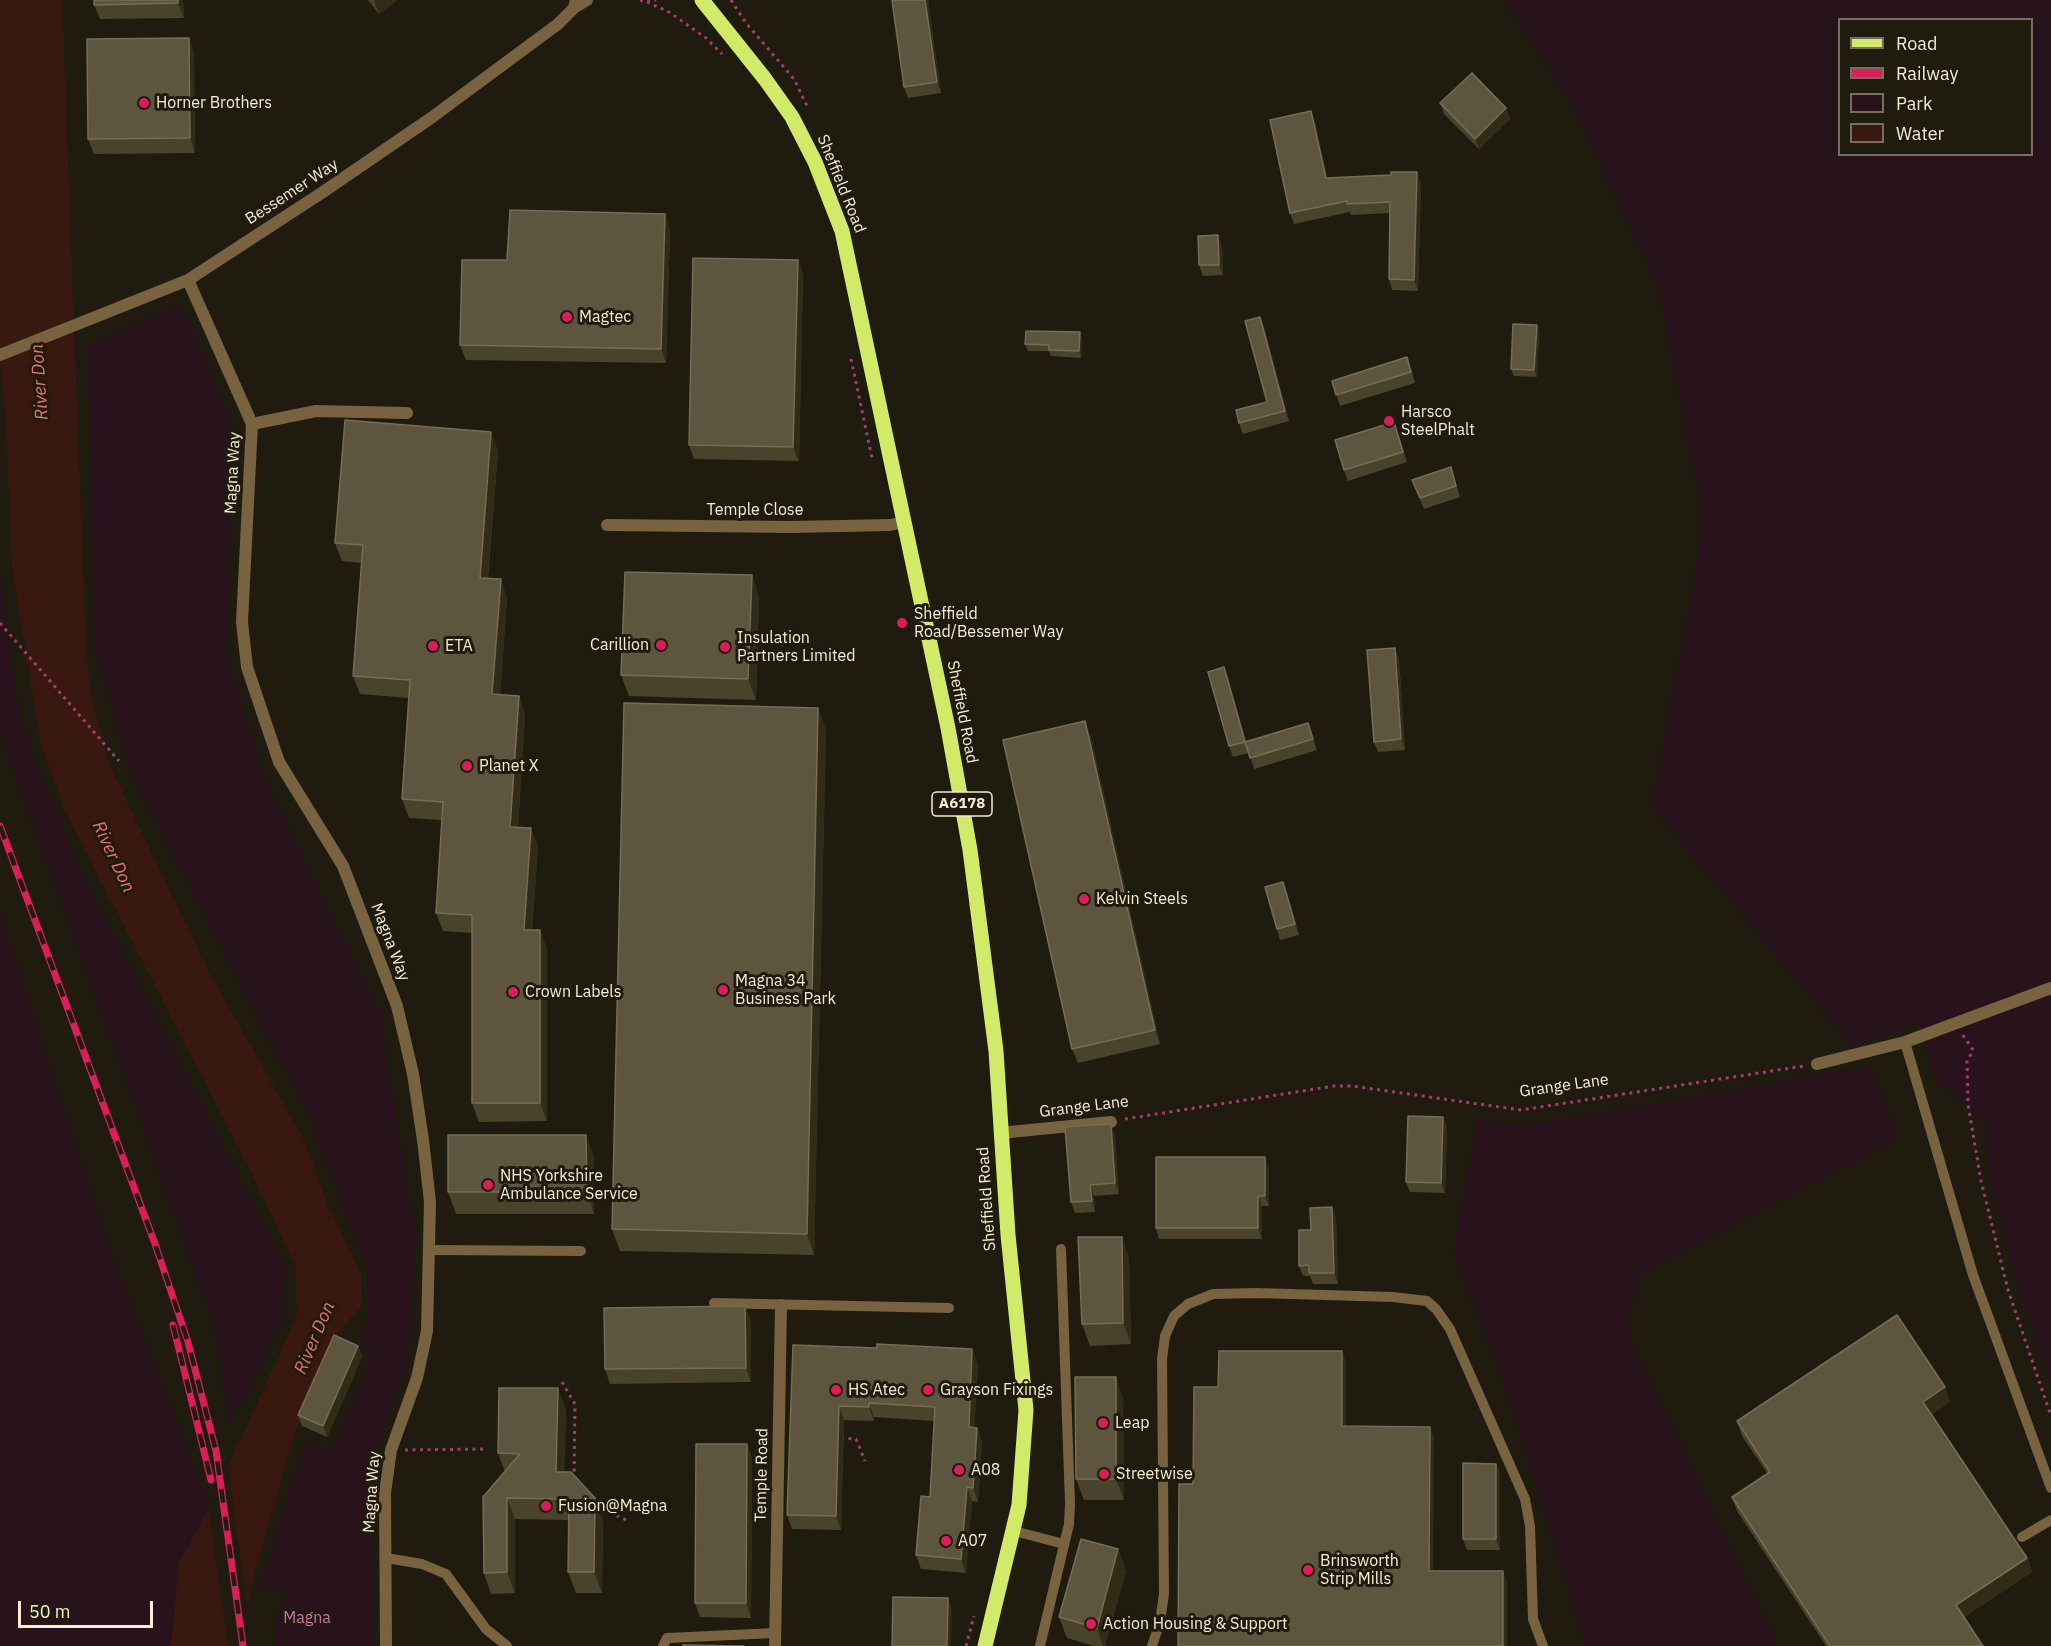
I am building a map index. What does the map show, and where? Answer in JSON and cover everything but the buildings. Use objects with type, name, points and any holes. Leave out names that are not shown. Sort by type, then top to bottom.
[{"type":"main road","name":"Sheffield Road","points":[[690,0],[704,3],[765,79],[792,117],[836,211],[850,258],[948,728],[970,850],[996,1051],[1000,1133],[1026,1410],[1021,1485],[1014,1531],[985,1646]]},
{"type":"street","name":"Bessemer Way","points":[[0,355],[188,280],[421,125],[558,24],[575,4],[587,0]]},
{"type":"street","name":"Magna Way","points":[[188,280],[252,424],[242,622],[248,667],[279,762],[343,866],[397,1006],[413,1074],[423,1140],[430,1202],[427,1331],[417,1378],[391,1450],[386,1493],[386,1646]]},
{"type":"street","points":[[252,424],[315,411],[407,413]]},
{"type":"street","name":"Temple Close","points":[[607,525],[792,527],[890,525],[904,522]]},
{"type":"street","points":[[1818,1064],[1905,1042],[2051,988]]},
{"type":"street","name":"Grange Lane","points":[[1000,1133],[1111,1122]]},
{"type":"street","name":"Temple Road","points":[[775,1640],[781,1305]]},
{"type":"lane","points":[[1905,1042],[1973,1275],[2051,1488]]},
{"type":"lane","points":[[1040,1646],[1064,1544],[1070,1503],[1061,1249]]},
{"type":"lane","points":[[430,1250],[581,1251]]},
{"type":"lane","points":[[1152,1646],[1160,1622],[1164,1594],[1162,1359],[1165,1336],[1174,1316],[1188,1304],[1213,1294],[1256,1293],[1393,1297],[1427,1301],[1436,1309],[1450,1329],[1524,1498],[1530,1526],[1533,1619],[1543,1646]]},
{"type":"lane","points":[[714,1303],[950,1308]]},
{"type":"lane","points":[[2022,1537],[2051,1520]]},
{"type":"lane","points":[[1014,1531],[1064,1544]]},
{"type":"lane","points":[[386,1558],[422,1564],[446,1574],[486,1629],[507,1646]]},
{"type":"lane","points":[[663,1646],[666,1638],[775,1640]]},
{"type":"path","points":[[640,0],[669,12],[706,38],[728,60]]},
{"type":"path","points":[[647,2],[656,0]]},
{"type":"path","points":[[850,358],[875,466]]},
{"type":"path","points":[[0,623],[119,761]]},
{"type":"path","points":[[1955,1023],[1973,1050],[1966,1062],[1968,1104],[1981,1181],[2008,1290],[2051,1416]]},
{"type":"path","name":"Grange Lane","points":[[1111,1122],[1334,1086],[1352,1086],[1521,1110],[1818,1064]]},
{"type":"path","points":[[562,1382],[575,1404],[574,1479]]},
{"type":"path","points":[[834,1438],[856,1439],[865,1461]]},
{"type":"path","points":[[391,1450],[485,1449]]},
{"type":"path","points":[[591,1495],[608,1512],[628,1521]]},
{"type":"path","points":[[966,1646],[976,1608]]},
{"type":"green space","points":[[1504,0],[2051,0],[2051,1383],[2019,1289],[1989,1177],[1986,1122],[1937,1082],[1919,1024],[1853,1047],[1652,806],[1704,526],[1659,287],[1571,102]]},
{"type":"green space","name":"Magna","points":[[181,305],[235,434],[226,654],[262,775],[380,1014],[415,1240],[407,1364],[373,1459],[373,1646],[275,1646],[276,1624],[286,1588],[261,1587],[304,1443],[333,1450],[373,1352],[359,1345],[368,1315],[367,1269],[310,1118],[131,773],[95,650],[88,346]]},
{"type":"green space","points":[[0,572],[15,695],[32,754],[80,870],[285,1267],[281,1324],[229,1426],[214,1324],[0,733]]},
{"type":"green space","points":[[0,914],[114,1263],[210,1506],[179,1563],[171,1646],[0,1646]]},
{"type":"green space","points":[[1871,1066],[1898,1138],[1640,1274],[1625,1329],[1777,1646],[1586,1646],[1503,1380],[1454,1254],[1477,1120],[1528,1126]]},
{"type":"water","name":"River Don","points":[[0,0],[62,0],[86,651],[92,698],[110,766],[210,974],[303,1138],[328,1205],[361,1274],[362,1306],[338,1332],[294,1435],[257,1565],[237,1646],[171,1646],[179,1563],[210,1506],[297,1316],[296,1267],[253,1176],[64,809],[41,745],[12,568],[6,421],[0,363]]},
{"type":"pier","points":[[227,1461],[248,1613],[243,1636],[235,1646],[228,1646],[208,1503]]},
{"type":"railway","points":[[0,826],[155,1244],[188,1342],[216,1451],[243,1646]]},
{"type":"railway","points":[[173,1325],[211,1480]]},
{"type":"place","name":"Horner Brothers","points":[[144,103]]},
{"type":"place","name":"Magtec","points":[[567,317]]},
{"type":"place","name":"Harsco SteelPhalt","points":[[1389,421]]},
{"type":"place","name":"Sheffield Road/Bessemer Way","points":[[902,623]]},
{"type":"place","name":"Carillion","points":[[661,645]]},
{"type":"place","name":"ETA","points":[[433,646]]},
{"type":"place","name":"Insulation Partners Limited","points":[[725,647]]},
{"type":"place","name":"Planet X","points":[[467,766]]},
{"type":"place","name":"Kelvin Steels","points":[[1084,899]]},
{"type":"place","name":"Magna 34 Business Park","points":[[723,990]]},
{"type":"place","name":"Crown Labels","points":[[513,992]]},
{"type":"place","name":"NHS Yorkshire Ambulance Service","points":[[488,1185]]},
{"type":"place","name":"HS Atec","points":[[836,1390]]},
{"type":"place","name":"Grayson Fixings","points":[[928,1390]]},
{"type":"place","name":"Leap","points":[[1103,1423]]},
{"type":"place","name":"A08","points":[[959,1470]]},
{"type":"place","name":"Streetwise","points":[[1104,1474]]},
{"type":"place","name":"Fusion@Magna","points":[[546,1506]]},
{"type":"place","name":"A07","points":[[946,1541]]},
{"type":"place","name":"Brinsworth Strip Mills","points":[[1308,1570]]},
{"type":"place","name":"Action Housing & Support","points":[[1091,1624]]}]
